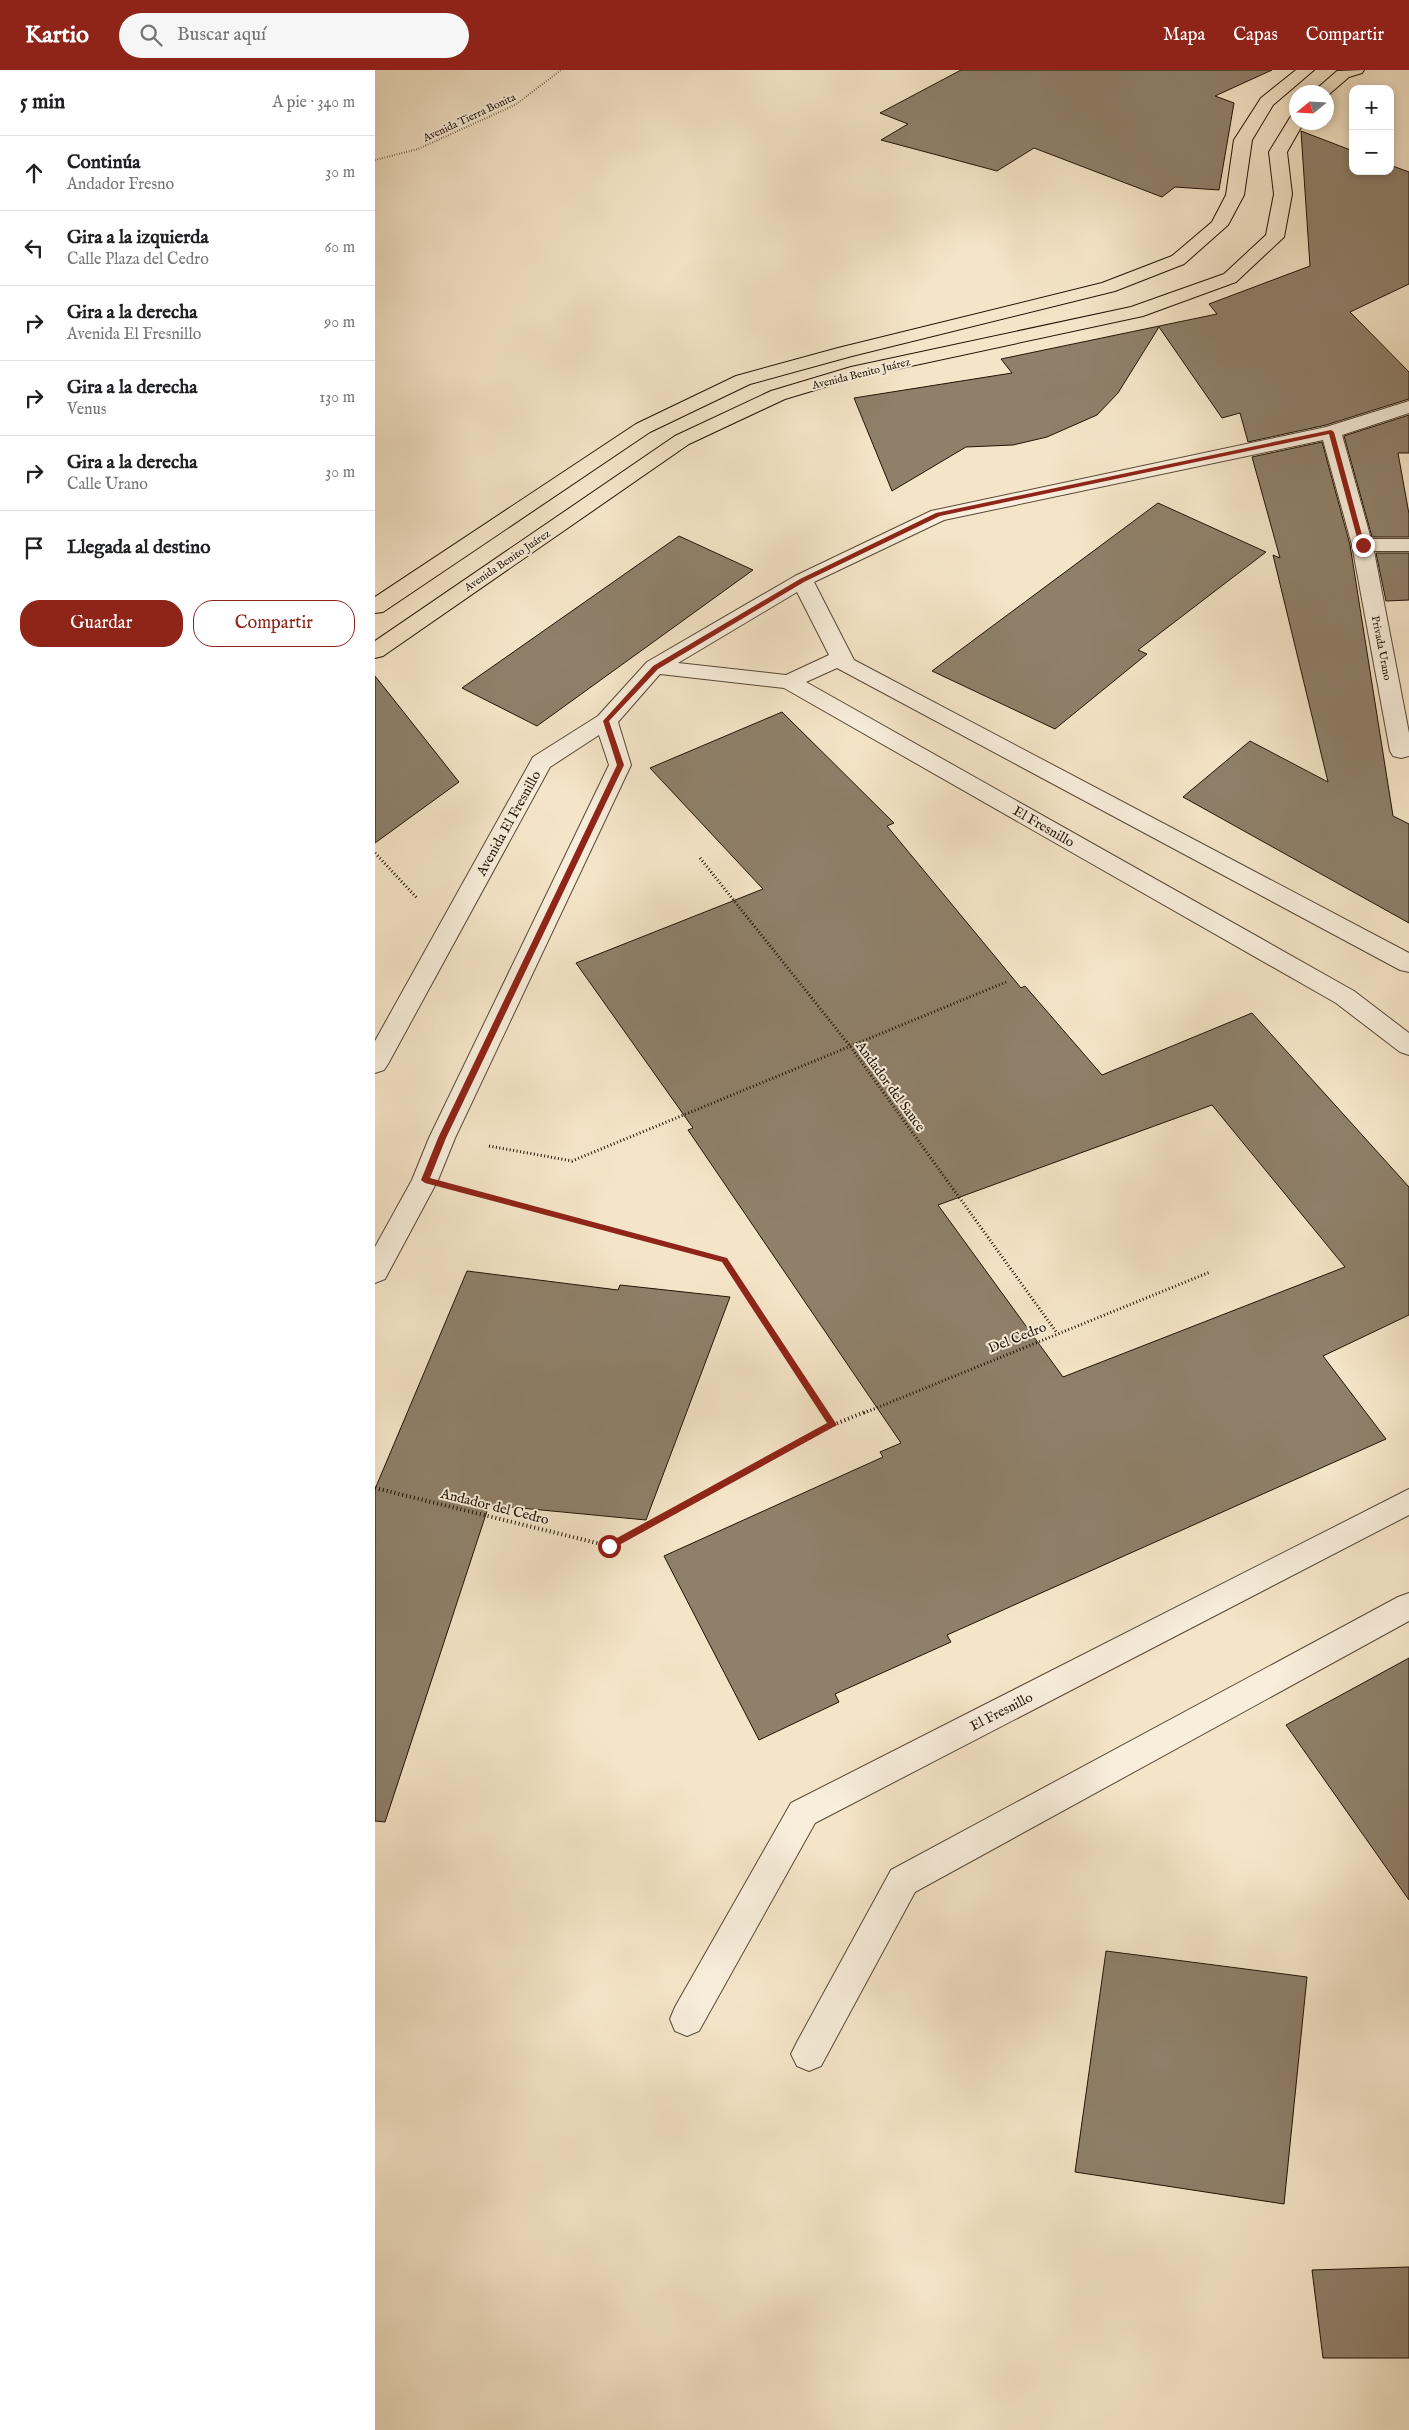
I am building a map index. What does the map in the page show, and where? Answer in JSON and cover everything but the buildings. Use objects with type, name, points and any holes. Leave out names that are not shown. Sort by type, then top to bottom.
[{"type":"main road","name":"Avenida Benito Juárez","points":[[375,607],[643,428],[743,380],[845,352],[1108,287],[1178,260],[1219,225],[1235,195],[1243,140],[1267,102],[1306,70]]},
{"type":"main road","points":[[1330,85],[1343,74],[1356,70]]},
{"type":"main road","name":"Avenida Benito Juárez","points":[[375,651],[683,440],[778,395],[851,373],[1136,312],[1230,278],[1275,237],[1283,194],[1278,152],[1291,130]]},
{"type":"street","name":"Avenida El Fresnillo","points":[[375,1064],[541,762],[606,721],[655,667],[802,580],[938,515],[1331,432],[1409,407]]},
{"type":"street","name":"Privada Urano","points":[[1331,432],[1363,545],[1401,751]]},
{"type":"street","points":[[1363,545],[1409,545]]},
{"type":"street","points":[[802,580],[845,664],[1409,964]]},
{"type":"street","points":[[789,682],[841,658]]},
{"type":"street","name":"El Fresnillo","points":[[655,667],[789,682],[1345,997],[1409,1046]]},
{"type":"street","points":[[375,1272],[425,1180],[442,1138],[620,765],[606,721]]},
{"type":"street","name":"El Fresnillo","points":[[687,2019],[803,1813],[1409,1501]]},
{"type":"street","points":[[809,2054],[903,1881],[1409,1606]]},
{"type":"path","name":"Avenida Tierra Bonita","points":[[375,160],[418,149],[515,105],[561,70]]},
{"type":"path","points":[[375,853],[419,900]]},
{"type":"path","name":"Andador del Sauce","points":[[700,858],[850,1046],[1057,1333]]},
{"type":"path","points":[[442,1138],[572,1161],[1006,982]]},
{"type":"path","points":[[425,1180],[724,1260],[833,1425]]},
{"type":"path","name":"Del Cedro","points":[[609,1546],[833,1425],[1210,1272]]},
{"type":"path","name":"Andador del Cedro","points":[[375,1488],[609,1546]]},
{"type":"route","points":[[609,1546],[833,1425],[724,1260],[425,1180],[442,1138],[620,765],[606,721],[655,667],[802,580],[938,515],[1331,432],[1363,545]]}]
